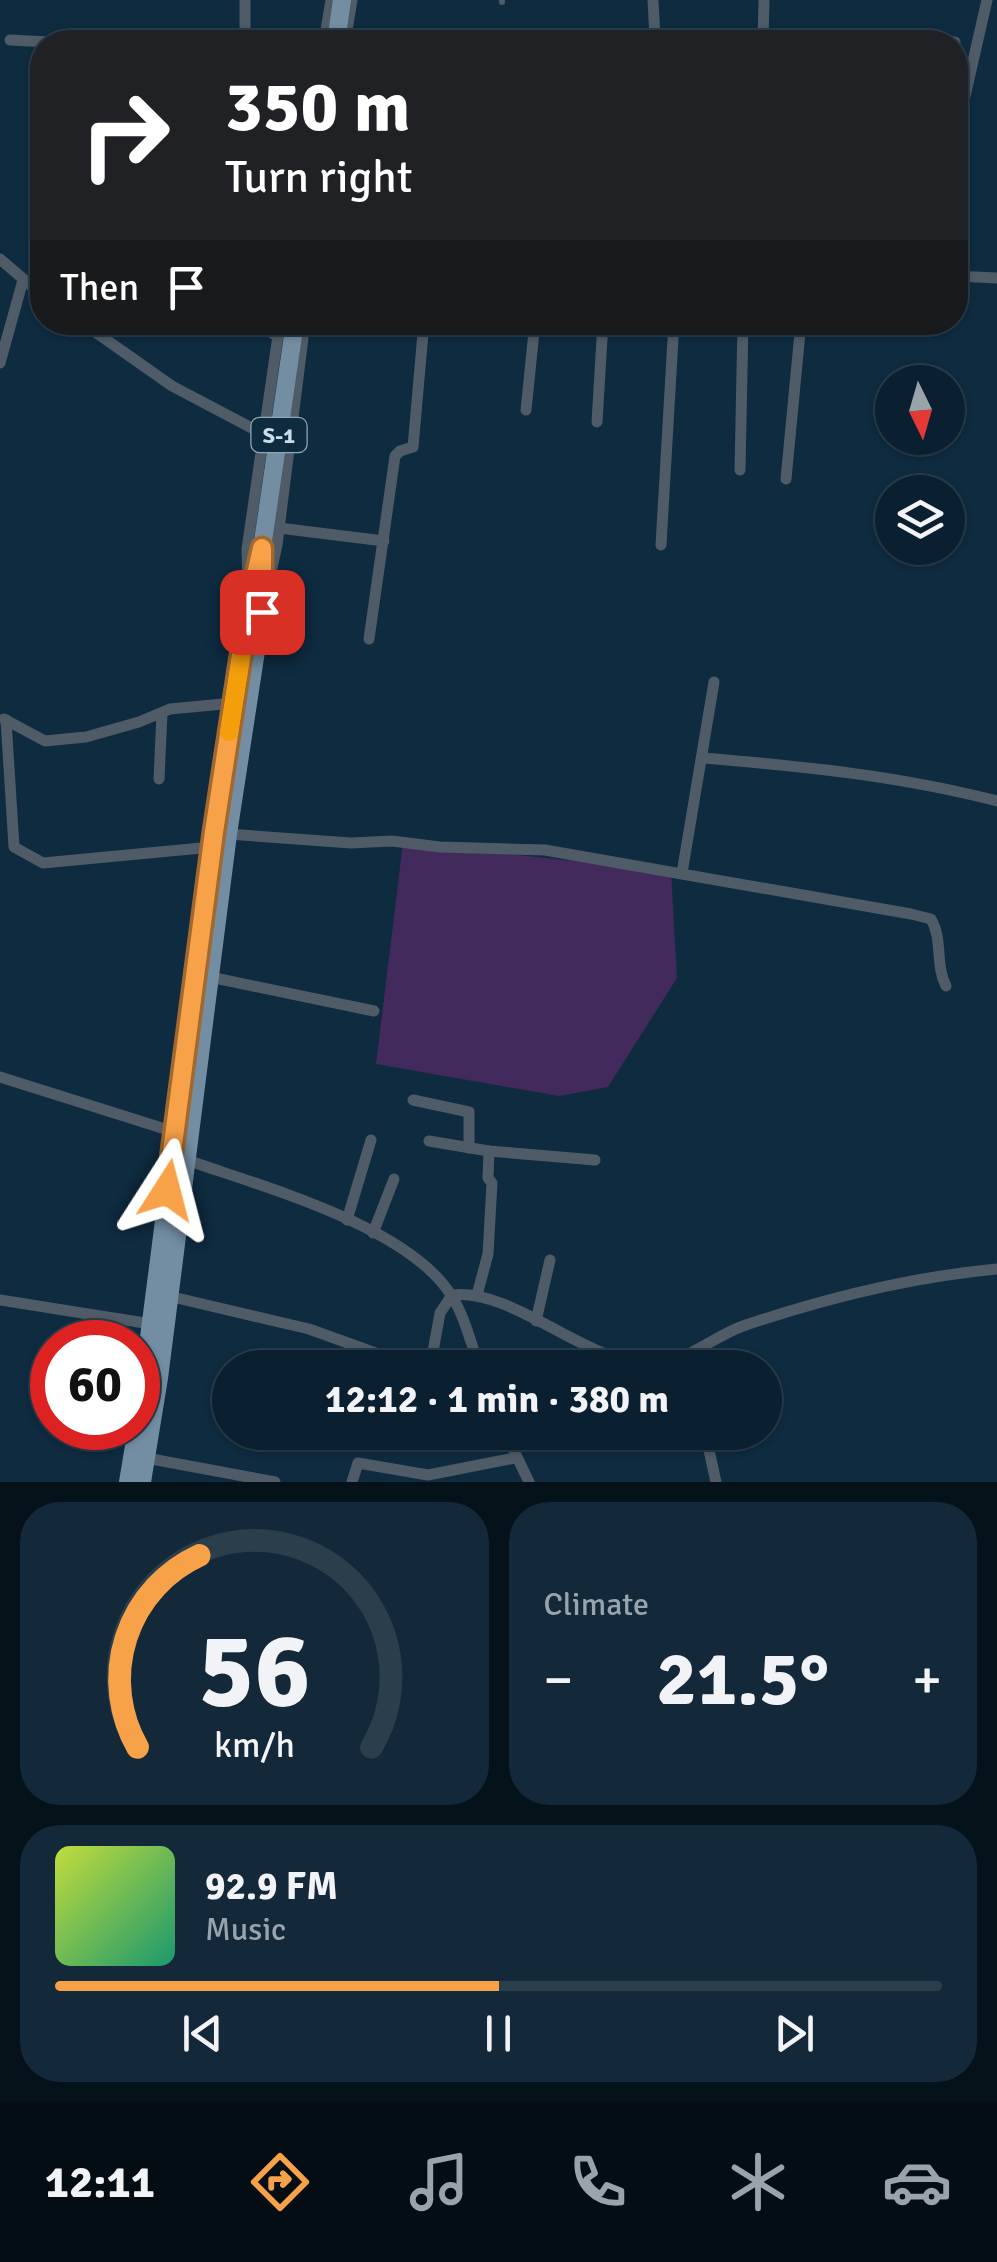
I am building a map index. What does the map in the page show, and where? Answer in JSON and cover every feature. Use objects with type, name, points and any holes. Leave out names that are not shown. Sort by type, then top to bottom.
[{"type":"main road","points":[[338,30],[342,0]]},
{"type":"main road","name":"S-1","points":[[142,1482],[162,1294],[171,1156],[183,1135],[210,977],[262,548],[293,335]]},
{"type":"main road","name":"S-1","points":[[152,1320],[162,1294],[184,1159],[183,1135],[212,847],[234,703],[255,611]]},
{"type":"main road","name":"S-1","points":[[128,1482],[133,1450]]},
{"type":"street","points":[[245,0],[245,30]]},
{"type":"street","points":[[326,30],[331,0]]},
{"type":"street","points":[[347,30],[352,0]]},
{"type":"street","points":[[653,0],[655,30]]},
{"type":"street","points":[[763,30],[764,0]]},
{"type":"street","points":[[968,86],[987,0]]},
{"type":"street","points":[[10,40],[30,41]]},
{"type":"street","points":[[968,43],[978,44]]},
{"type":"street","points":[[0,259],[30,286]]},
{"type":"street","points":[[968,277],[997,278]]},
{"type":"street","points":[[1,356],[23,280]]},
{"type":"street","points":[[99,335],[172,386],[263,434]]},
{"type":"street","points":[[255,611],[279,528],[303,335]]},
{"type":"street","points":[[369,638],[395,456],[400,450],[413,447],[423,335]]},
{"type":"street","points":[[526,410],[534,335]]},
{"type":"street","points":[[596,422],[603,335]]},
{"type":"street","points":[[661,545],[673,335]]},
{"type":"street","points":[[740,470],[744,335]]},
{"type":"street","points":[[786,479],[799,335]]},
{"type":"street","points":[[255,611],[247,549],[278,336]]},
{"type":"street","points":[[279,528],[384,541]]},
{"type":"street","points":[[682,873],[714,682]]},
{"type":"street","points":[[3,719],[44,741],[86,737],[170,709],[234,703]]},
{"type":"street","points":[[159,780],[162,713]]},
{"type":"street","points":[[3,719],[14,847],[26,855],[42,863],[212,847]]},
{"type":"street","points":[[703,758],[848,771],[997,801]]},
{"type":"street","points":[[228,834],[545,850],[931,919],[936,928],[939,973],[946,986]]},
{"type":"street","points":[[210,977],[374,1011]]},
{"type":"street","points":[[0,1077],[183,1135]]},
{"type":"street","points":[[413,1100],[469,1112],[469,1148]]},
{"type":"street","points":[[348,1220],[371,1140]]},
{"type":"street","points":[[429,1142],[488,1152],[595,1160]]},
{"type":"street","points":[[477,1296],[488,1254],[492,1182],[488,1178],[488,1152]]},
{"type":"street","points":[[184,1159],[324,1208],[399,1246],[452,1295],[473,1350]]},
{"type":"street","points":[[373,1233],[394,1179]]},
{"type":"street","points":[[536,1321],[550,1260]]},
{"type":"street","points":[[693,1350],[730,1330],[884,1286],[940,1274],[997,1269]]},
{"type":"street","points":[[162,1294],[309,1329],[367,1350]]},
{"type":"street","points":[[452,1295],[477,1296],[601,1350]]},
{"type":"street","points":[[433,1350],[440,1313],[452,1295]]},
{"type":"street","points":[[0,1300],[126,1320]]},
{"type":"street","points":[[512,1450],[529,1482]]},
{"type":"street","points":[[709,1450],[716,1482]]},
{"type":"street","points":[[146,1458],[275,1482]]},
{"type":"street","points":[[352,1482],[358,1463],[428,1475],[515,1458]]},
{"type":"shaded area","points":[[403,843],[671,871],[677,978],[608,1087],[559,1096],[376,1064]]},
{"type":"slow traffic","points":[[229,732],[252,591]]},
{"type":"route","points":[[167,1190],[214,832],[248,610],[262,548],[262,612]]}]
